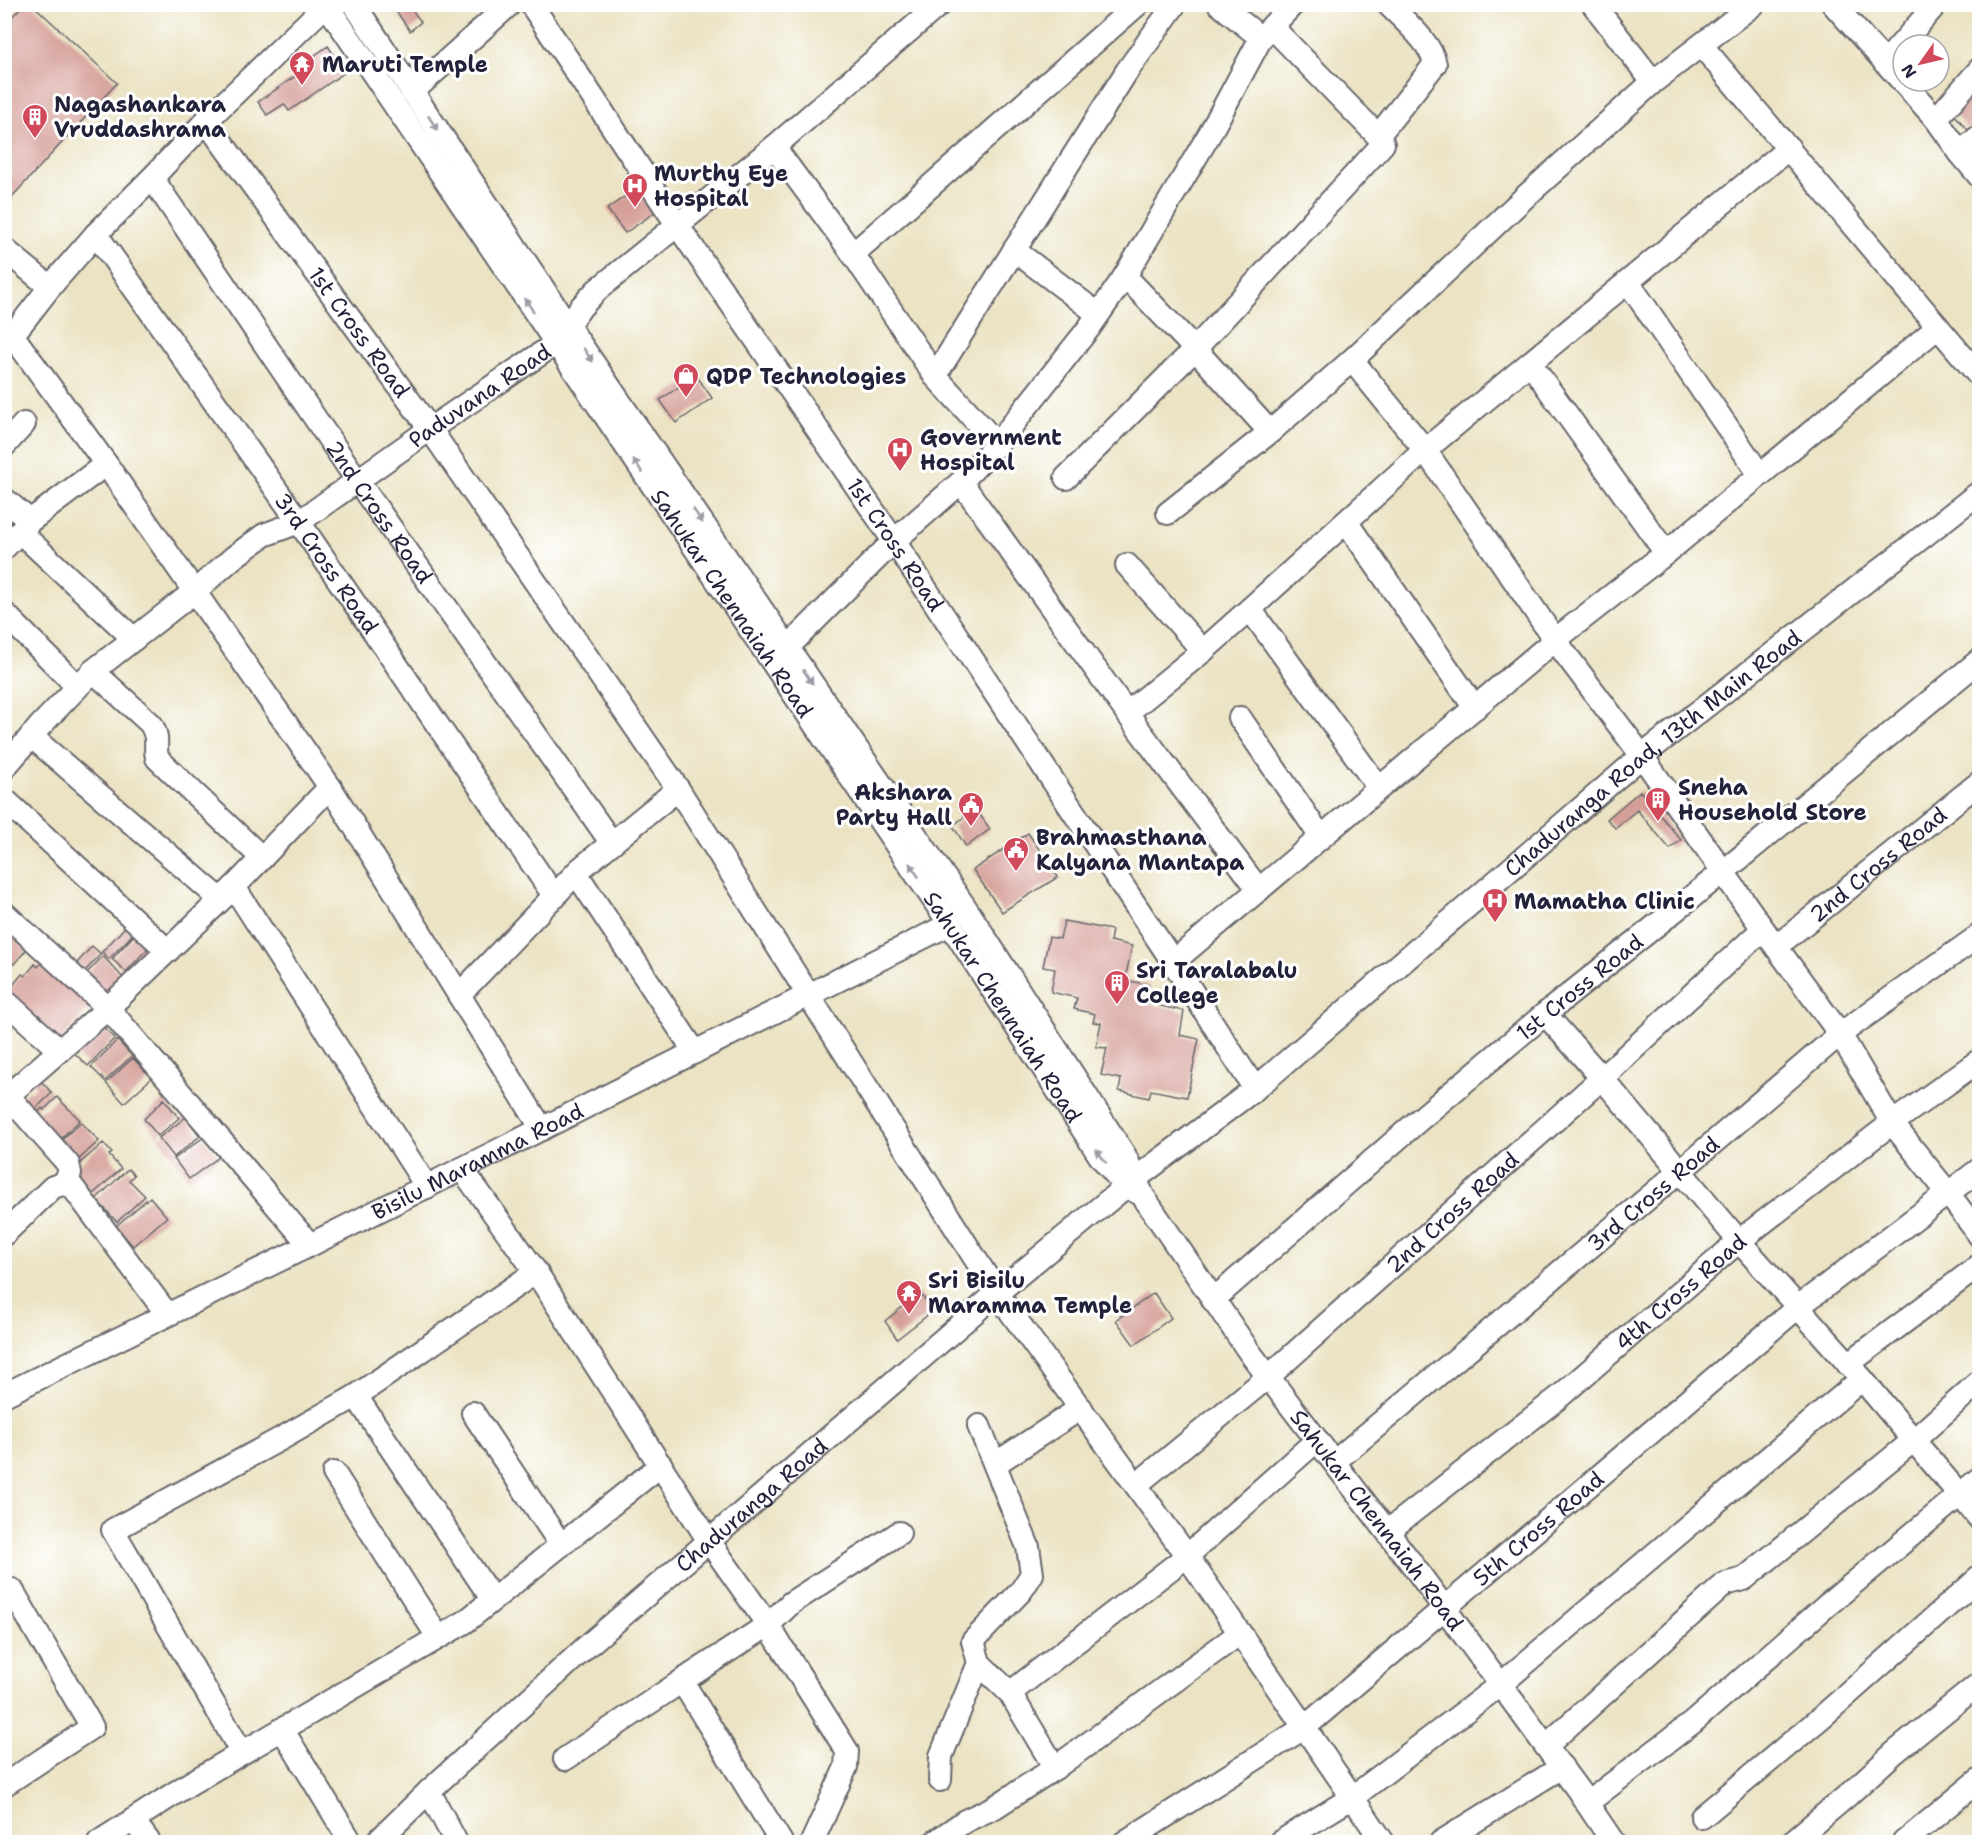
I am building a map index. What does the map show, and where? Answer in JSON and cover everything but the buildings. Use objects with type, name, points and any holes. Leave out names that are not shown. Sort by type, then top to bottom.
[{"type":"street","name":"Sahukar Chennaiah Road","points":[[354,4],[412,92],[562,335]]},
{"type":"street","points":[[412,92],[510,4]]},
{"type":"street","name":"1st Cross Road","points":[[531,4],[678,226],[894,541],[1255,1089]]},
{"type":"street","name":"Paduvana Road","points":[[4,768],[19,741],[93,671],[264,535],[299,522],[562,335],[581,307],[597,290],[774,147],[940,4]]},
{"type":"street","points":[[853,254],[1138,4]]},
{"type":"street","points":[[935,376],[1127,71],[1175,4]]},
{"type":"street","points":[[1066,478],[1195,349],[1383,144],[1378,136],[1267,33],[1219,4]]},
{"type":"street","points":[[780,655],[894,541],[961,482],[997,444],[1098,315],[1125,276],[1267,33],[1293,4]]},
{"type":"street","points":[[1378,136],[1435,64],[1433,54],[1426,44],[1388,4]]},
{"type":"street","points":[[1168,513],[1270,432],[1352,360],[1525,197],[1653,82],[1754,4]]},
{"type":"street","points":[[1885,63],[1936,4]]},
{"type":"street","name":"Sahukar Chennaiah Road","points":[[327,5],[562,335],[780,655],[971,916],[1125,1156],[1135,1187]]},
{"type":"street","points":[[327,5],[206,121],[96,234],[50,287],[9,341],[106,464],[330,787],[542,1129]]},
{"type":"street","points":[[1594,5],[1653,82]]},
{"type":"street","points":[[1835,5],[1936,119],[1980,177]]},
{"type":"street","points":[[1702,46],[1980,377]]},
{"type":"street","points":[[1936,119],[1980,69]]},
{"type":"street","name":"1st Cross Road","points":[[206,121],[430,429],[678,789],[997,1293],[1187,1556],[1383,1842]]},
{"type":"street","points":[[1960,153],[1980,136]]},
{"type":"street","points":[[774,147],[853,254],[935,376],[997,444]]},
{"type":"street","points":[[1127,712],[1203,651],[1425,450],[1789,148]]},
{"type":"street","name":"2nd Cross Road","points":[[152,178],[357,480],[611,843]]},
{"type":"street","name":"3rd Cross Road","points":[[96,234],[299,522],[555,897]]},
{"type":"street","points":[[4,249],[50,287]]},
{"type":"street","points":[[1014,250],[1098,315]]},
{"type":"street","points":[[1125,276],[1270,432]]},
{"type":"street","points":[[1628,282],[1760,475]]},
{"type":"street","points":[[1173,962],[1555,640],[1666,553],[1938,327]]},
{"type":"street","points":[[1352,360],[1425,450],[1555,640],[1642,756],[1840,1034],[1892,1123],[1980,1236]]},
{"type":"street","points":[[1530,363],[1666,553]]},
{"type":"street","points":[[4,446],[24,424]]},
{"type":"street","points":[[4,548],[25,526],[106,464]]},
{"type":"street","points":[[961,482],[1258,890]]},
{"type":"street","name":"Chaduranga Road, 13th Main Road","points":[[1135,1187],[1255,1089],[1642,756],[1980,492]]},
{"type":"street","points":[[4,500],[25,526],[134,639]]},
{"type":"street","points":[[1347,523],[1475,708]]},
{"type":"street","points":[[1127,565],[1203,651]]},
{"type":"street","points":[[1250,609],[1380,788]]},
{"type":"street","points":[[4,613],[77,686]]},
{"type":"street","name":"Sahukar Chennaiah Road","points":[[780,655],[1100,1156],[1135,1187],[1268,1377],[1446,1609],[1562,1767],[1613,1842]]},
{"type":"street","name":"1st Cross Road","points":[[1213,1300],[1419,1119],[1980,660]]},
{"type":"street","points":[[93,671],[151,724],[157,735],[158,744],[155,751],[157,758],[262,858]]},
{"type":"street","points":[[1240,718],[1321,837]]},
{"type":"street","points":[[19,741],[227,893],[427,1187]]},
{"type":"street","name":"2nd Cross Road","points":[[1136,1485],[1268,1377],[1602,1078],[1770,938],[1980,782]]},
{"type":"street","points":[[63,1184],[70,1173],[68,1164],[12,1100],[12,1092],[108,1008],[168,951],[330,787]]},
{"type":"street","points":[[459,995],[576,873],[678,789]]},
{"type":"street","points":[[4,799],[168,951]]},
{"type":"street","points":[[576,873],[695,1052]]},
{"type":"street","points":[[4,913],[108,1008],[310,1245]]},
{"type":"street","name":"Bisilu Maramma Road","points":[[4,1395],[427,1187],[950,924]]},
{"type":"street","name":"3rd Cross Road","points":[[1334,1462],[1840,1034],[1980,935]]},
{"type":"street","points":[[4,1000],[59,1050]]},
{"type":"street","points":[[1545,1014],[1980,1518]]},
{"type":"street","name":"4th Cross Road","points":[[1388,1531],[1558,1398],[1739,1241],[1892,1123],[1980,1059]]},
{"type":"street","points":[[462,1169],[536,1272],[709,1541],[768,1625],[847,1751],[846,1767],[812,1842]]},
{"type":"street","name":"5th Cross Road","points":[[1125,1842],[1305,1727],[1798,1307],[1980,1169]]},
{"type":"street","points":[[7,1225],[53,1187],[63,1184],[71,1185],[167,1314]]},
{"type":"street","name":"Chaduranga Road","points":[[377,1842],[429,1791],[585,1648],[997,1293],[1135,1187]]},
{"type":"street","points":[[1280,1842],[1353,1797],[1501,1684],[1855,1371],[1980,1265]]},
{"type":"street","points":[[243,1753],[113,1530],[356,1396],[536,1272]]},
{"type":"street","points":[[1546,1746],[1725,1584],[1744,1579],[1914,1440],[1980,1381]]},
{"type":"street","points":[[356,1396],[492,1599]]},
{"type":"street","points":[[995,1464],[1081,1408]]},
{"type":"street","points":[[473,1413],[561,1545]]},
{"type":"street","points":[[940,1780],[941,1756],[978,1663],[973,1641],[1021,1591],[1032,1574],[1028,1547],[979,1426]]},
{"type":"street","points":[[1010,1692],[1187,1556],[1317,1440]]},
{"type":"street","points":[[99,1842],[282,1729],[465,1622],[661,1466]]},
{"type":"street","points":[[334,1473],[438,1637]]},
{"type":"street","points":[[1587,1803],[1692,1723],[1825,1607],[1980,1478]]},
{"type":"street","points":[[565,1759],[768,1625],[791,1603],[898,1533]]},
{"type":"street","points":[[1702,1817],[1823,1716],[1980,1577]]},
{"type":"street","points":[[4,1785],[92,1727],[12,1590]]},
{"type":"street","points":[[935,1842],[965,1821],[995,1807],[1055,1768],[1240,1633]]},
{"type":"street","points":[[978,1663],[1010,1692],[1055,1768]]},
{"type":"street","points":[[682,1681],[782,1842]]},
{"type":"street","points":[[1792,1842],[1894,1753],[1980,1683]]},
{"type":"street","points":[[282,1729],[351,1842]]},
{"type":"street","points":[[1441,1842],[1562,1767]]},
{"type":"street","points":[[1905,1842],[1980,1779]]},
{"type":"street","points":[[429,1791],[456,1842]]},
{"type":"street","points":[[133,1820],[149,1842]]},
{"type":"place","name":"Maruti Temple","points":[[302,87]]},
{"type":"place","name":"Nagashankara Vruddashrama","points":[[35,140]]},
{"type":"place","name":"Murthy Eye Hospital","points":[[635,209]]},
{"type":"place","name":"QDP Technologies","points":[[686,399]]},
{"type":"place","name":"Government Hospital","points":[[900,473]]},
{"type":"place","name":"Sneha Household Store","points":[[1658,823]]},
{"type":"place","name":"Akshara Party Hall","points":[[971,828]]},
{"type":"place","name":"Brahmasthana Kalyana Mantapa","points":[[1016,873]]},
{"type":"place","name":"Mamatha Clinic","points":[[1495,924]]},
{"type":"place","name":"Sri Taralabalu College","points":[[1117,1006]]},
{"type":"place","name":"Sri Bisilu Maramma Temple","points":[[909,1316]]}]
